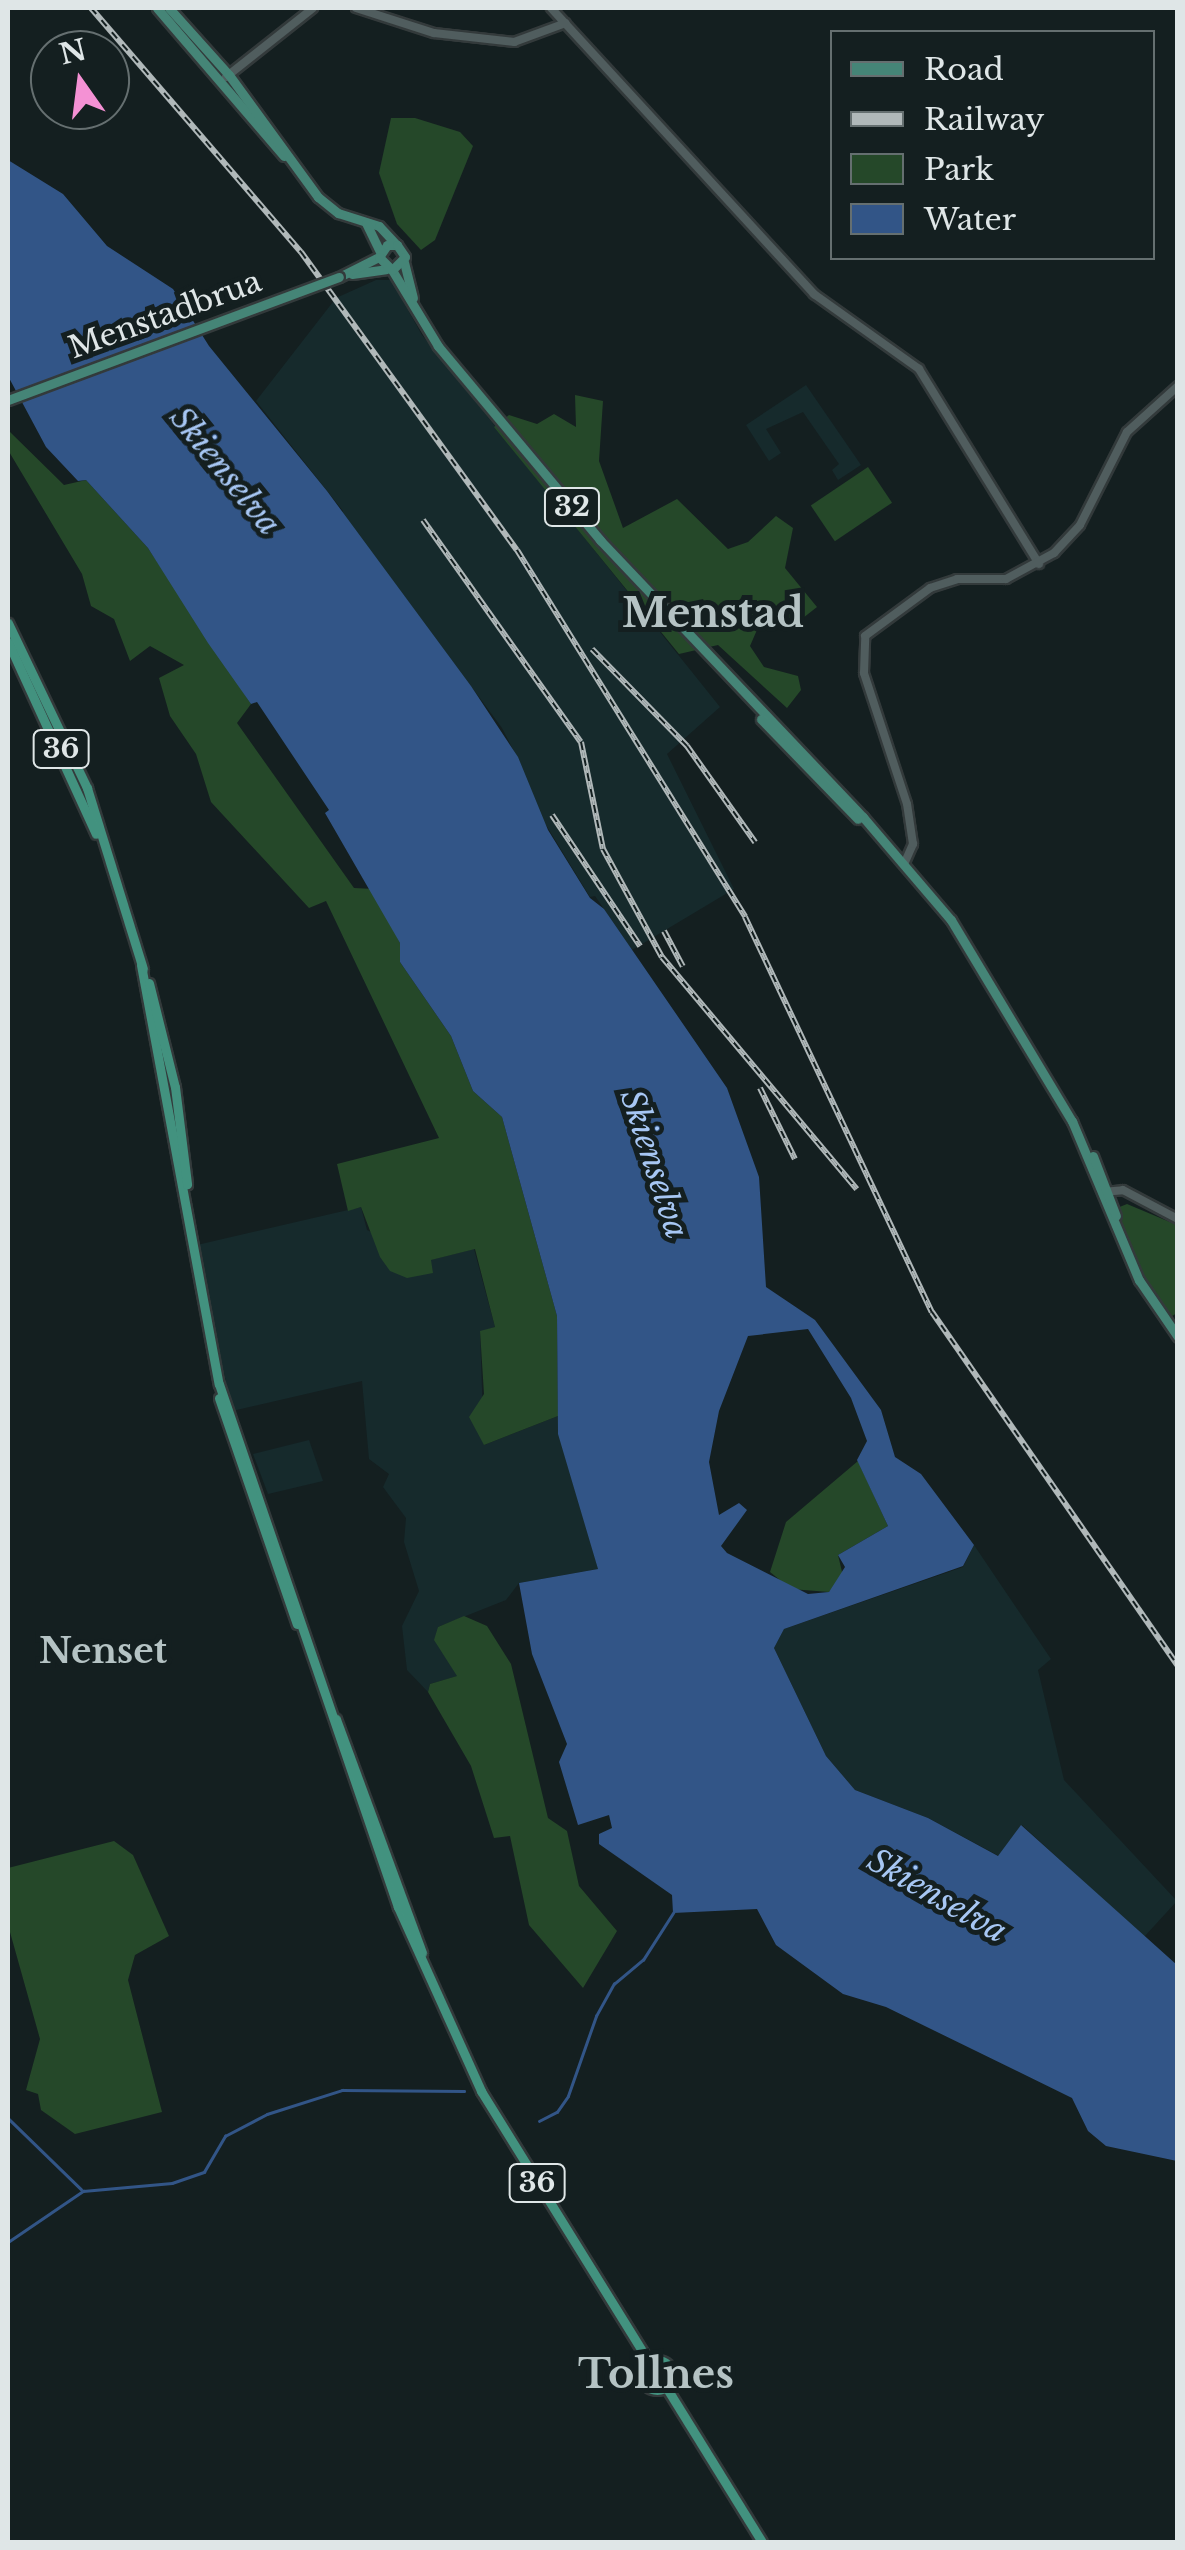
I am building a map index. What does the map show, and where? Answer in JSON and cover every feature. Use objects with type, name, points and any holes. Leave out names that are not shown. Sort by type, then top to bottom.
[{"type":"highway","name":"36","points":[[8,623],[83,778],[171,1070],[186,1196],[219,1384],[424,1964],[482,2091],[648,2362],[644,2384],[666,2387]]},
{"type":"highway","name":"36","points":[[8,642],[108,859]]},
{"type":"highway","name":"36","points":[[648,2362],[670,2367],[666,2387],[762,2542]]},
{"type":"main road","points":[[157,8],[226,77]]},
{"type":"main road","points":[[169,8],[331,209],[364,221],[397,245]]},
{"type":"main road","name":"32","points":[[364,221],[416,310],[590,528],[741,694],[802,768],[870,826],[904,862],[972,951],[1080,1138],[1105,1191],[1123,1244],[1178,1337]]},
{"type":"main road","name":"32","points":[[397,245],[416,310]]},
{"type":"main road","name":"Menstadbrua","points":[[8,400],[339,277],[397,245]]},
{"type":"main road","points":[[390,269],[404,262]]},
{"type":"main road","name":"Menstadbrua","points":[[339,277],[390,269]]},
{"type":"street","points":[[226,77],[313,8]]},
{"type":"street","points":[[356,8],[434,32],[514,42],[566,22]]},
{"type":"street","points":[[552,8],[814,294],[918,369],[1040,564]]},
{"type":"street","points":[[904,862],[912,844],[908,804],[864,673],[865,636],[941,582],[1006,580],[1040,564],[1080,525],[1126,432],[1178,386]]},
{"type":"street","points":[[1105,1191],[1132,1194],[1178,1219]]},
{"type":"shaded area","points":[[376,280],[391,280],[422,335],[720,707],[667,754],[734,889],[632,950],[595,896],[590,897],[513,771],[521,765],[502,728],[361,538],[337,517],[343,511],[256,401],[336,298]]},
{"type":"shaded area","points":[[806,385],[861,465],[838,480],[832,470],[839,464],[803,412],[766,429],[781,453],[769,461],[746,425]]},
{"type":"shaded area","points":[[361,1207],[367,1230],[430,1260],[474,1249],[495,1327],[480,1332],[484,1445],[558,1416],[598,1569],[519,1583],[506,1600],[438,1627],[458,1676],[430,1684],[428,1692],[407,1670],[402,1626],[419,1591],[404,1542],[406,1518],[383,1487],[389,1474],[369,1459],[362,1381],[232,1411],[197,1245]]},
{"type":"shaded area","points":[[309,1440],[323,1481],[268,1494],[253,1454]]},
{"type":"shaded area","points":[[974,1545],[1051,1659],[1038,1670],[1064,1780],[1177,1901],[1144,1937],[1022,1825],[999,1856],[928,1818],[855,1790],[826,1756],[774,1648],[784,1629],[963,1567]]},
{"type":"green space","points":[[391,118],[415,118],[460,132],[473,146],[435,240],[421,250],[397,224],[379,173]]},
{"type":"green space","points":[[575,395],[603,401],[599,461],[623,528],[677,499],[728,549],[748,542],[776,516],[793,528],[785,568],[817,607],[803,618],[760,623],[750,646],[764,667],[798,676],[801,690],[787,708],[718,645],[679,654],[494,427],[509,415],[537,424],[554,414],[576,427]]},
{"type":"green space","points":[[8,430],[64,485],[86,480],[148,548],[251,704],[237,723],[354,888],[374,889],[400,943],[400,962],[451,1036],[473,1091],[502,1117],[557,1316],[558,1416],[484,1445],[469,1417],[484,1394],[480,1331],[495,1327],[475,1249],[431,1260],[433,1273],[407,1278],[390,1271],[380,1257],[361,1207],[348,1211],[337,1164],[439,1138],[326,901],[309,908],[211,802],[196,754],[170,716],[159,678],[184,665],[150,646],[130,661],[114,619],[91,606],[82,574],[8,450]]},
{"type":"green space","points":[[868,467],[892,503],[835,541],[811,506]]},
{"type":"green space","points":[[1127,1204],[1177,1225],[1177,1313],[1169,1318],[1129,1250],[1117,1208]]},
{"type":"green space","points":[[858,1461],[888,1526],[838,1555],[843,1576],[829,1592],[791,1589],[770,1572],[786,1522]]},
{"type":"green space","points":[[464,1616],[487,1626],[511,1664],[548,1818],[567,1831],[579,1886],[617,1931],[583,1988],[529,1925],[510,1836],[494,1838],[471,1766],[428,1692],[430,1684],[457,1676],[434,1640],[438,1627]]},
{"type":"green space","points":[[114,1841],[133,1855],[169,1936],[135,1955],[128,1980],[162,2112],[75,2134],[41,2110],[38,2094],[26,2090],[40,2039],[8,1925],[8,1868]]},
{"type":"water","name":"Skienselva","points":[[8,160],[63,194],[107,246],[173,289],[209,346],[327,491],[471,686],[518,757],[548,830],[590,898],[604,909],[727,1088],[759,1177],[766,1287],[815,1320],[881,1410],[895,1457],[921,1474],[974,1545],[963,1566],[784,1629],[774,1648],[826,1756],[855,1790],[928,1818],[998,1856],[1021,1825],[1177,1965],[1177,2161],[1106,2146],[1088,2131],[1072,2098],[886,2007],[843,1994],[776,1945],[757,1909],[673,1913],[672,1895],[599,1844],[599,1834],[612,1828],[609,1815],[578,1825],[559,1762],[567,1744],[532,1654],[519,1583],[598,1569],[558,1434],[557,1316],[502,1117],[473,1091],[451,1036],[400,962],[400,943],[325,813],[329,810],[257,702],[251,704],[148,548],[86,480],[78,481],[46,447],[8,376]],"holes":[[[808,1329],[851,1398],[867,1441],[857,1460],[888,1526],[838,1555],[845,1567],[829,1592],[808,1594],[727,1553],[721,1546],[747,1510],[739,1503],[719,1515],[709,1462],[719,1411],[748,1336]]]},
{"type":"waterway","points":[[539,2121],[557,2112],[568,2096],[596,2016],[614,1984],[643,1960],[673,1913]]},
{"type":"waterway","points":[[8,2242],[83,2191],[172,2183],[204,2172],[225,2136],[267,2114],[342,2090],[464,2091]]},
{"type":"waterway","points":[[8,2118],[81,2189]]},
{"type":"railway","points":[[91,8],[301,252],[517,550],[745,917],[932,1312],[1178,1666]]},
{"type":"railway","points":[[423,520],[581,742],[603,849],[662,957],[857,1189]]},
{"type":"railway","points":[[592,649],[687,746],[755,842]]},
{"type":"railway","points":[[552,815],[640,946]]},
{"type":"railway","points":[[664,931],[683,966]]},
{"type":"railway","points":[[760,1088],[795,1159]]},
{"type":"district","name":"Menstad","points":[[713,613]]},
{"type":"district","name":"Nenset","points":[[103,1651]]},
{"type":"district","name":"Tollnes","points":[[656,2374]]}]
